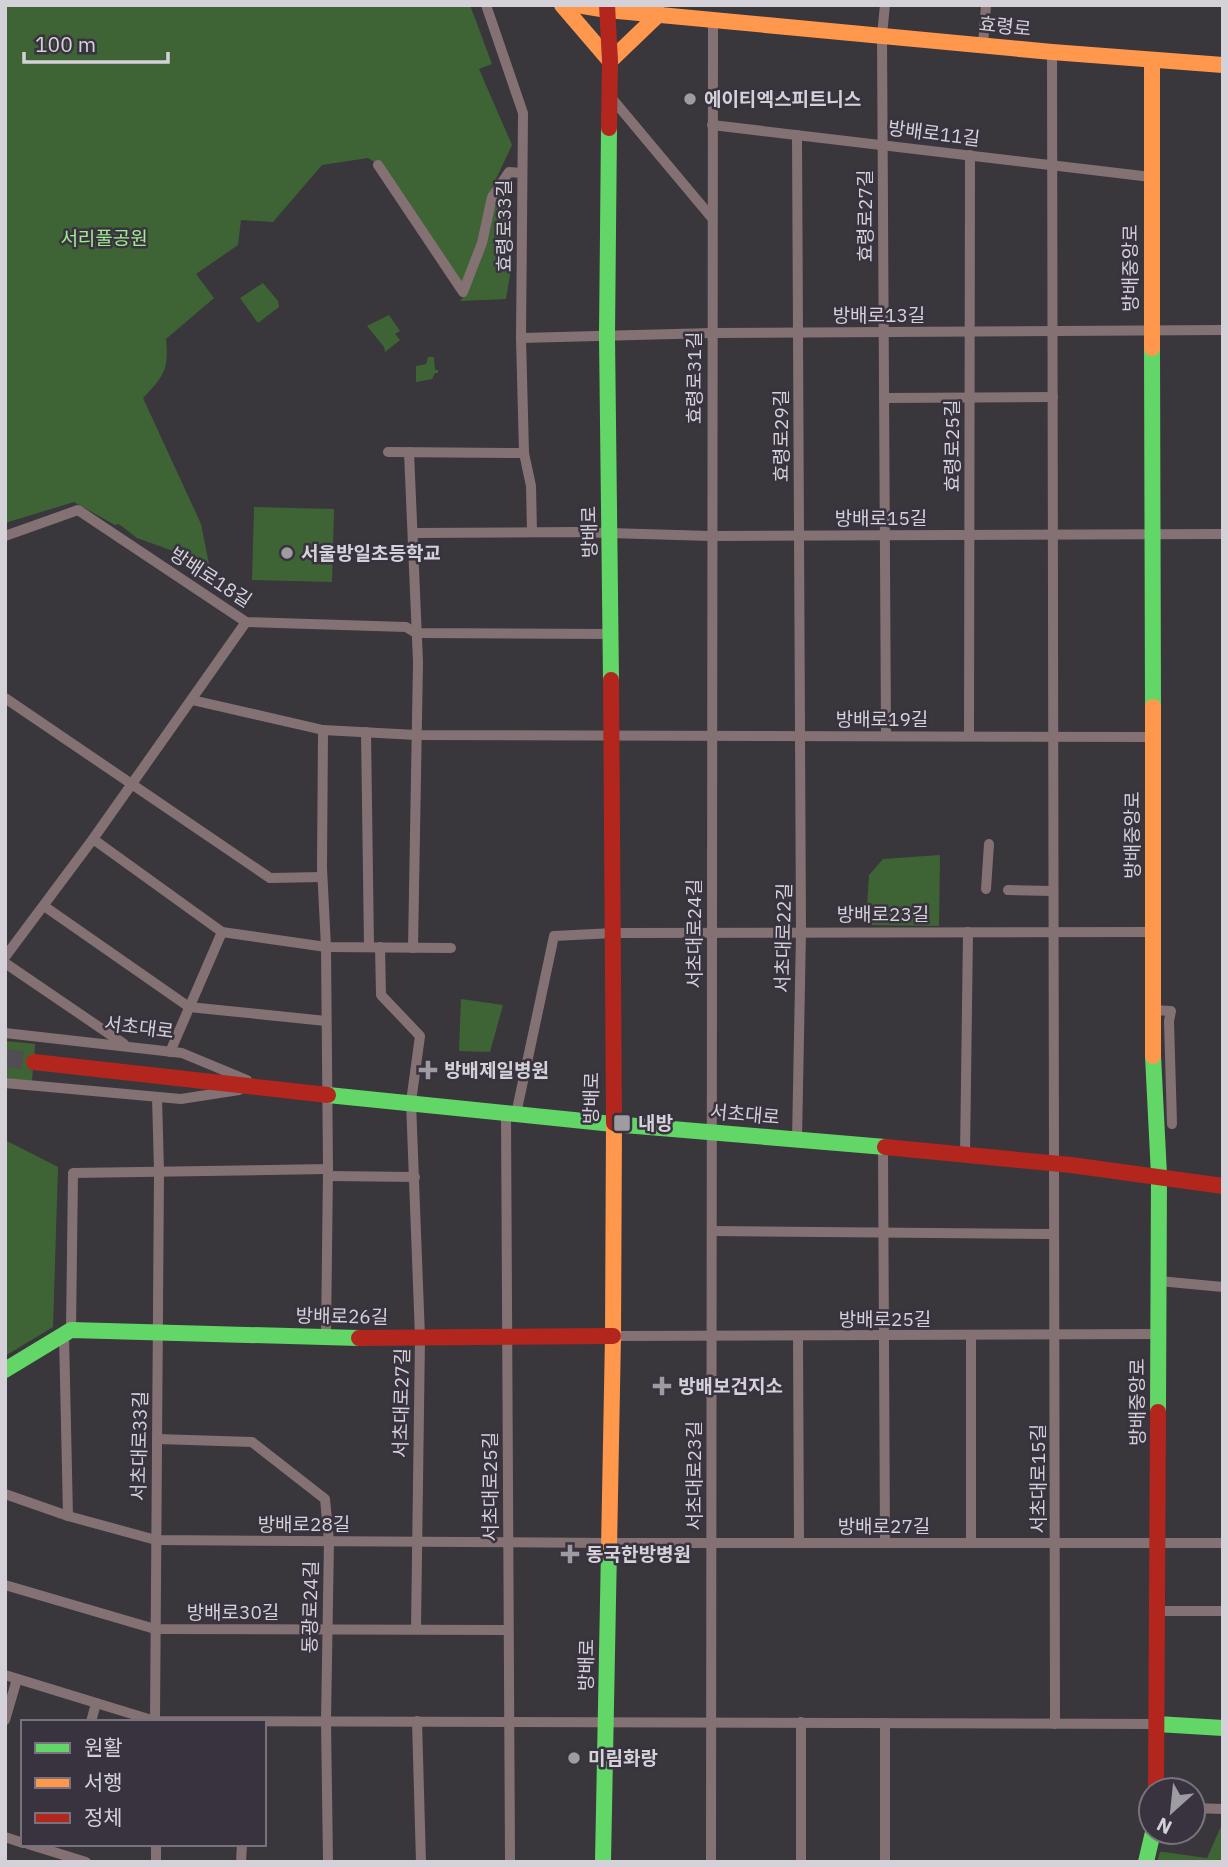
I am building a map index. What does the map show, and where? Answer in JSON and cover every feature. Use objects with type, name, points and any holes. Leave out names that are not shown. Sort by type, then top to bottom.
[{"type":"main road","points":[[562,5],[610,61],[654,10]]},
{"type":"main road","name":"효령로","points":[[577,5],[654,10],[713,19],[1052,52],[1222,65]]},
{"type":"main road","name":"방배로","points":[[603,1862],[610,1544],[614,933],[607,335],[610,61],[607,8]]},
{"type":"main road","name":"방배중앙로","points":[[1152,60],[1153,1073],[1159,1175],[1156,1776]]},
{"type":"main road","name":"서초대로","points":[[34,1062],[612,1124],[883,1146],[1159,1175],[1223,1186]]},
{"type":"main road","name":"방배로26길","points":[[68,1333],[158,1332],[326,1337],[612,1336]]},
{"type":"main road","points":[[5,1370],[68,1333]]},
{"type":"main road","points":[[1157,1724],[1223,1728]]},
{"type":"street","name":"효령로33길","points":[[486,5],[523,113],[521,338],[524,453],[531,486],[532,532]]},
{"type":"street","name":"효령로27길","points":[[885,5],[882,35],[882,145],[886,735]]},
{"type":"street","points":[[983,45],[986,5]]},
{"type":"street","name":"효령로31길","points":[[711,737],[713,19]]},
{"type":"street","name":"서초대로15길","points":[[1052,52],[1055,1724]]},
{"type":"street","points":[[609,95],[712,218]]},
{"type":"street","name":"방배로11길","points":[[712,125],[1152,177]]},
{"type":"street","name":"효령로29길","points":[[797,135],[800,737]]},
{"type":"street","name":"효령로25길","points":[[969,736],[970,155]]},
{"type":"street","points":[[378,165],[463,292],[482,243],[492,197],[509,172],[522,173]]},
{"type":"street","name":"방배로13길","points":[[607,335],[1223,330]]},
{"type":"street","points":[[521,338],[607,335]]},
{"type":"street","points":[[884,398],[1052,397]]},
{"type":"street","points":[[388,452],[524,453]]},
{"type":"street","points":[[409,452],[418,662],[413,948]]},
{"type":"street","name":"방배로18길","points":[[5,536],[78,510],[246,622],[406,627],[416,633],[611,634]]},
{"type":"street","name":"방배로15길","points":[[413,533],[532,532],[711,536],[1223,534]]},
{"type":"street","points":[[5,957],[132,785],[246,622]]},
{"type":"street","points":[[5,698],[270,878],[322,877]]},
{"type":"street","name":"방배로19길","points":[[192,700],[323,730],[416,735],[1152,737]]},
{"type":"street","points":[[323,730],[322,877],[326,947],[328,1173],[326,1337]]},
{"type":"street","points":[[366,732],[374,947]]},
{"type":"street","name":"서초대로24길","points":[[711,737],[711,1132]]},
{"type":"street","name":"서초대로22길","points":[[797,1140],[802,932],[800,737]]},
{"type":"street","points":[[93,839],[222,932],[326,947],[451,948]]},
{"type":"street","points":[[986,889],[989,844]]},
{"type":"street","points":[[1009,890],[1053,891]]},
{"type":"street","points":[[44,906],[189,1007],[326,1021]]},
{"type":"street","points":[[170,1052],[222,932]]},
{"type":"street","name":"방배로23길","points":[[511,1113],[554,936],[711,932],[1153,932]]},
{"type":"street","points":[[965,1155],[968,932]]},
{"type":"street","name":"서초대로27길","points":[[374,947],[380,995],[420,1036],[411,1102],[420,1337],[416,1629]]},
{"type":"street","points":[[5,963],[126,1046]]},
{"type":"street","points":[[1153,1010],[1171,1011],[1172,1124]]},
{"type":"street","name":"서초대로","points":[[5,1033],[183,1054],[262,1086]]},
{"type":"street","name":"서초대로","points":[[5,1083],[181,1099],[262,1086]]},
{"type":"street","name":"서초대로33길","points":[[155,1720],[159,1171],[157,1097]]},
{"type":"street","name":"서초대로25길","points":[[510,1862],[506,1337],[511,1113]]},
{"type":"street","name":"서초대로23길","points":[[711,1132],[711,1862]]},
{"type":"street","points":[[883,1146],[885,1543]]},
{"type":"street","points":[[68,1516],[68,1333],[73,1173],[159,1171],[415,1177]]},
{"type":"street","points":[[712,1231],[1054,1234]]},
{"type":"street","points":[[1159,1281],[1223,1287]]},
{"type":"street","name":"방배로25길","points":[[612,1336],[712,1338],[1158,1334]]},
{"type":"street","points":[[971,1336],[971,1543]]},
{"type":"street","points":[[798,1337],[799,1543]]},
{"type":"street","name":"동광로24길","points":[[157,1439],[252,1442],[325,1499],[329,1542],[326,1721],[328,1862]]},
{"type":"street","name":"방배로28길","points":[[5,1494],[68,1516],[156,1540],[610,1544]]},
{"type":"street","name":"방배로27길","points":[[610,1544],[1223,1543]]},
{"type":"street","name":"방배로30길","points":[[5,1584],[156,1629],[508,1630]]},
{"type":"street","points":[[1157,1611],[1223,1611]]},
{"type":"street","points":[[5,1675],[152,1720]]},
{"type":"street","points":[[5,1720],[17,1679]]},
{"type":"street","points":[[92,1720],[96,1703]]},
{"type":"street","points":[[266,1721],[1157,1724]]},
{"type":"street","points":[[418,1721],[421,1862]]},
{"type":"street","points":[[801,1722],[801,1862]]},
{"type":"street","points":[[885,1723],[885,1862]]},
{"type":"street","points":[[57,1848],[86,1862]]},
{"type":"green space","name":"서리풀공원","points":[[5,5],[470,5],[492,64],[479,69],[512,145],[488,196],[481,243],[462,286],[381,166],[368,158],[322,165],[273,222],[241,220],[238,245],[196,274],[214,298],[166,339],[166,365],[156,384],[143,398],[201,524],[210,569],[190,557],[137,538],[119,524],[115,525],[74,502],[5,523]]},
{"type":"green space","points":[[504,184],[508,184],[510,275],[506,299],[460,301],[468,292],[490,212]]},
{"type":"green space","points":[[263,283],[278,301],[279,307],[258,323],[240,298]]},
{"type":"green space","points":[[389,315],[400,331],[395,334],[400,340],[385,352],[367,326]]},
{"type":"green space","points":[[428,357],[434,357],[435,370],[438,370],[438,373],[435,373],[432,379],[416,382],[416,366],[426,364]]},
{"type":"green space","points":[[254,507],[334,509],[332,582],[252,580]]},
{"type":"green space","points":[[940,855],[939,926],[866,925],[869,875],[883,859]]},
{"type":"green space","points":[[461,999],[503,1005],[490,1052],[459,1051]]},
{"type":"green space","points":[[5,1041],[35,1044],[32,1081],[5,1078]]},
{"type":"green space","points":[[5,1140],[58,1167],[53,1327],[5,1356]]},
{"type":"green space","points":[[1223,1822],[1223,1862],[1157,1862],[1160,1852],[1207,1858]]},
{"type":"tunnel","points":[[5,1058],[34,1062]]},
{"type":"traffic: fast","points":[[609,128],[607,336],[611,680]]},
{"type":"traffic: fast","points":[[1152,348],[1153,707]]},
{"type":"traffic: fast","points":[[1153,1056],[1159,1175],[1158,1412]]},
{"type":"traffic: fast","points":[[328,1095],[613,1124],[885,1147]]},
{"type":"traffic: fast","points":[[5,1370],[71,1330],[359,1338]]},
{"type":"traffic: fast","points":[[603,1862],[609,1549]]},
{"type":"traffic: fast","points":[[1157,1724],[1223,1728]]},
{"type":"traffic: fast","points":[[1146,1862],[1150,1846]]},
{"type":"traffic: slow","points":[[562,5],[610,61],[659,14],[654,9]]},
{"type":"traffic: slow","points":[[577,5],[1052,52],[1223,65]]},
{"type":"traffic: slow","points":[[1152,60],[1152,348]]},
{"type":"traffic: slow","points":[[1153,707],[1153,1056]]},
{"type":"traffic: slow","points":[[609,1549],[614,1123]]},
{"type":"traffic: jam","points":[[607,5],[609,128]]},
{"type":"traffic: jam","points":[[611,680],[614,1123]]},
{"type":"traffic: jam","points":[[34,1062],[328,1095]]},
{"type":"traffic: jam","points":[[885,1147],[1071,1165],[1223,1186]]},
{"type":"traffic: jam","points":[[359,1338],[613,1336]]},
{"type":"traffic: jam","points":[[1156,1776],[1158,1412]]},
{"type":"place","name":"에이티엑스피트니스","points":[[690,99]]},
{"type":"place","name":"서울방일초등학교","points":[[287,553]]},
{"type":"place","name":"방배제일병원","points":[[428,1070]]},
{"type":"place","name":"내방","points":[[622,1123]]},
{"type":"place","name":"방배보건지소","points":[[662,1386]]},
{"type":"place","name":"동국한방병원","points":[[570,1554]]},
{"type":"place","name":"미림화랑","points":[[574,1758]]}]
